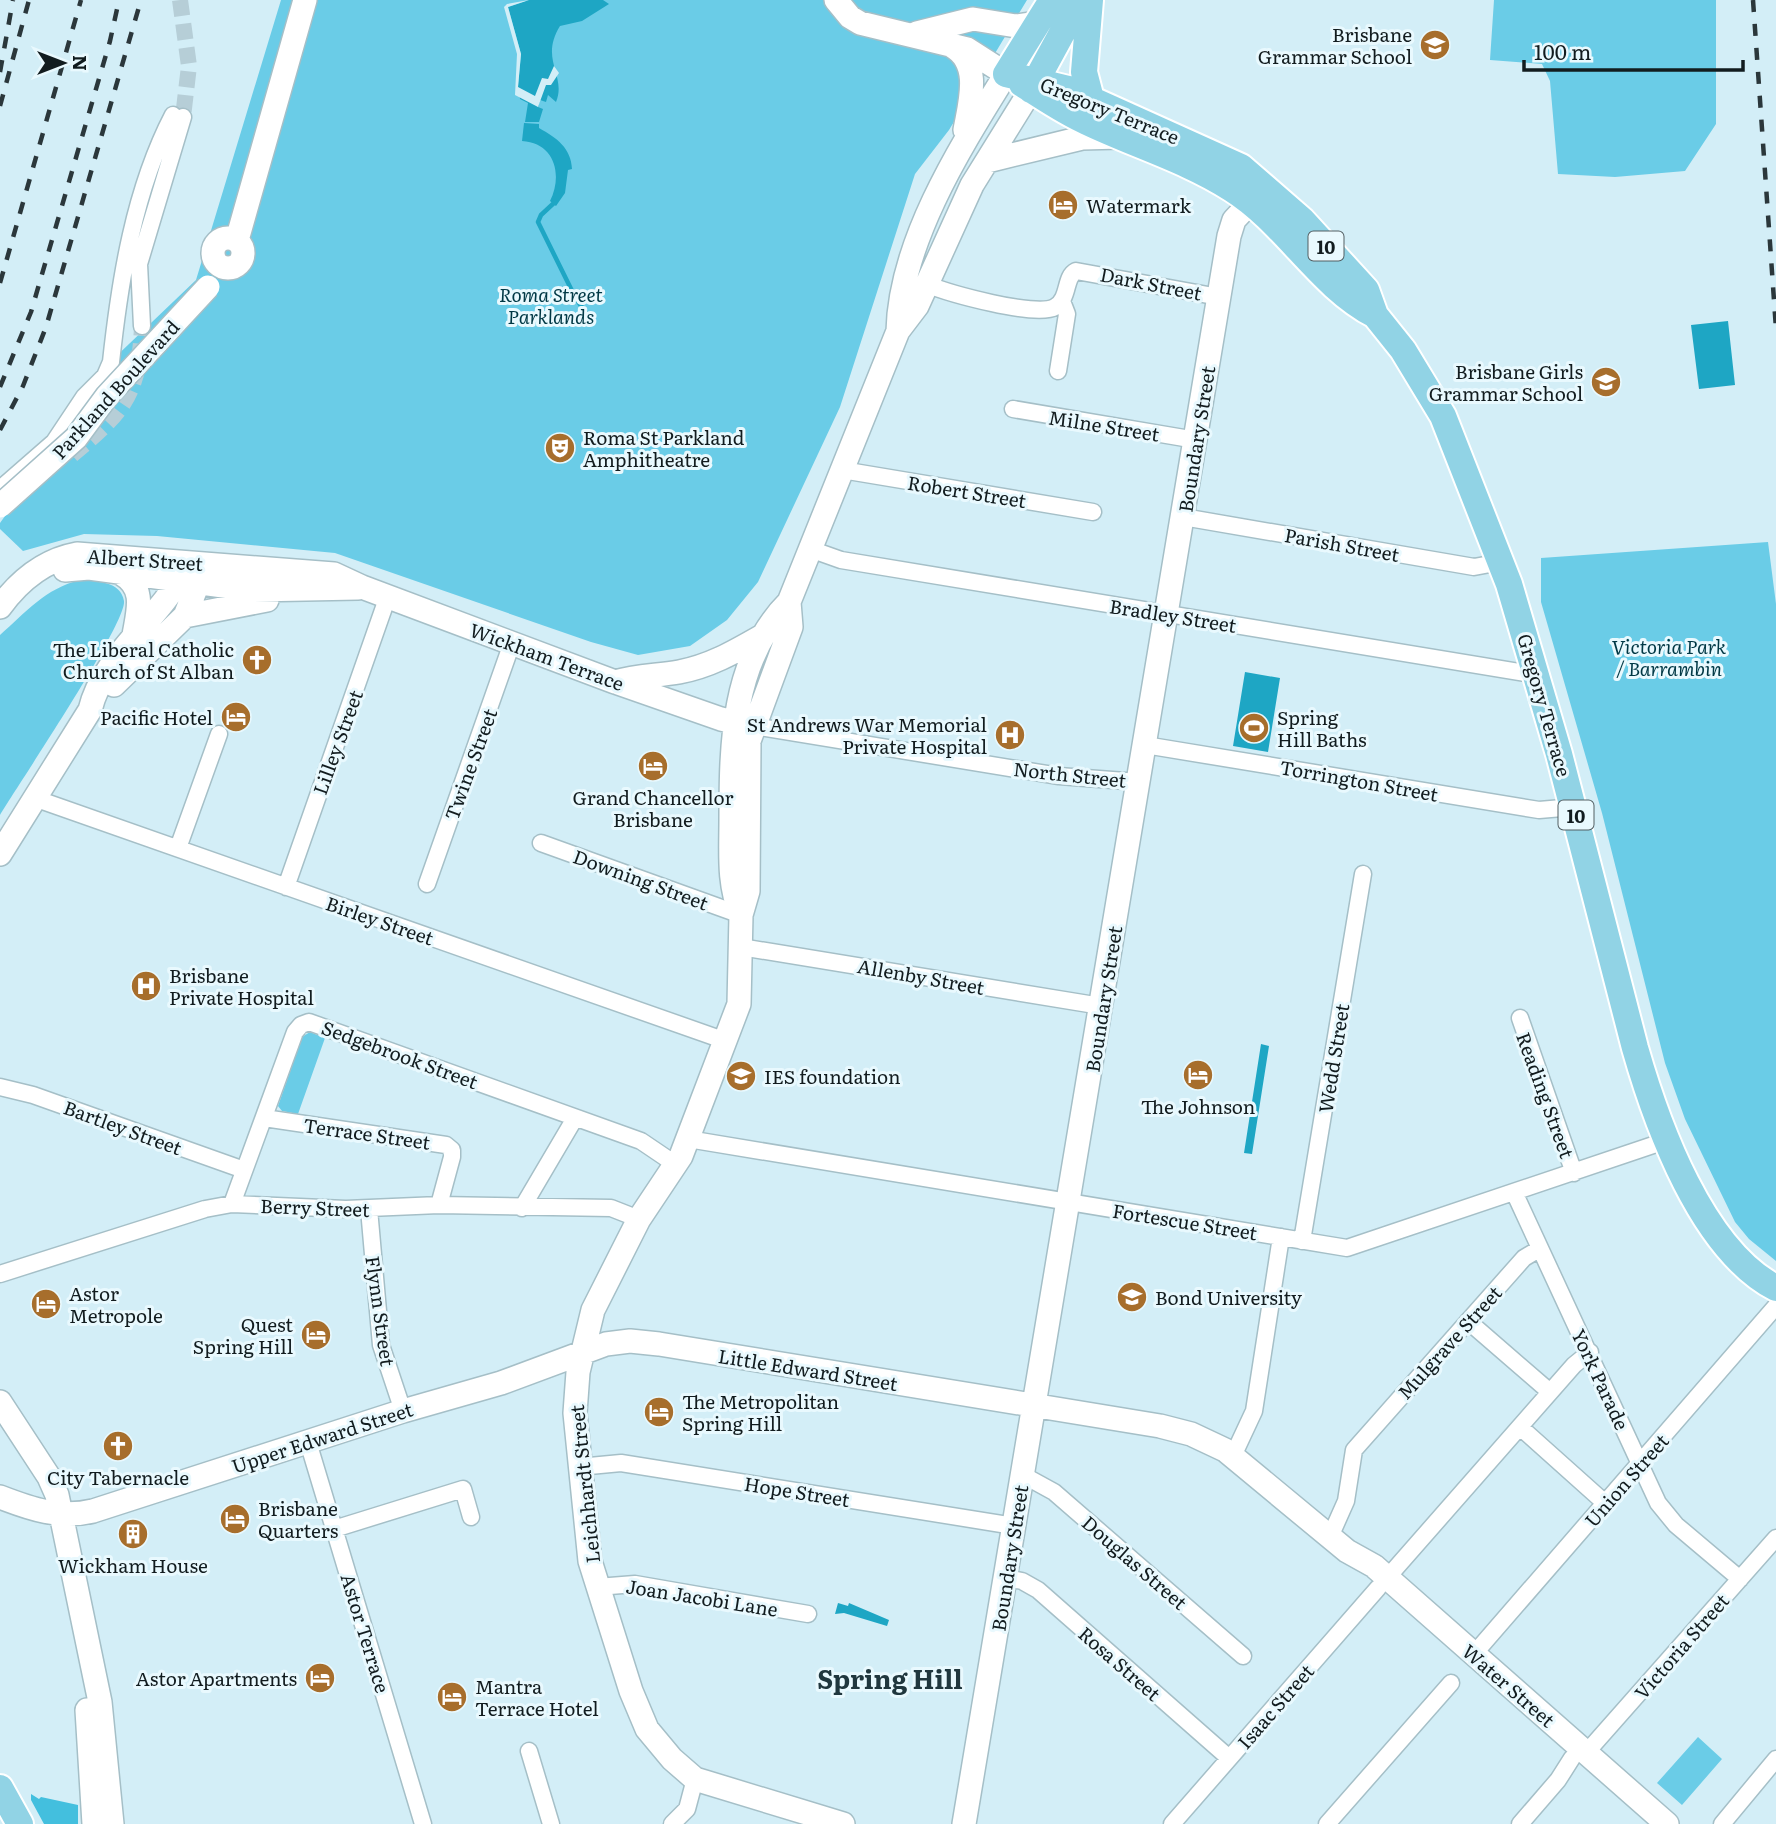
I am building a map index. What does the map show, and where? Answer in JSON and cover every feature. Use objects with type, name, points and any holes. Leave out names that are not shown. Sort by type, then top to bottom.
[{"type":"main road","name":"Parkland Boulevard","points":[[2,512],[82,431],[102,402],[224,268],[235,266],[242,259],[243,248],[237,240],[306,0]]},
{"type":"main road","points":[[836,0],[850,17],[860,23],[967,49],[1006,74]]},
{"type":"main road","points":[[898,331],[898,300],[932,205],[962,144],[1052,0]]},
{"type":"main road","points":[[743,724],[739,698],[768,623],[789,602],[898,331],[917,306],[958,212],[1080,0]]},
{"type":"main road","points":[[1090,0],[1084,72],[1091,99]]},
{"type":"main road","points":[[914,34],[973,19],[1016,26],[1038,23]]},
{"type":"main road","points":[[946,43],[962,54],[971,72],[971,99],[962,144]]},
{"type":"main road","name":"Gregory Terrace","points":[[1006,74],[1091,99],[1241,167],[1258,194],[1366,290],[1375,315],[1404,350],[1436,402],[1501,562],[1537,674],[1574,807],[1635,1048],[1668,1140],[1704,1214],[1726,1249],[1749,1271],[1776,1288]]},
{"type":"main road","name":"Gregory Terrace","points":[[1034,84],[1077,118],[1258,194]]},
{"type":"main road","points":[[987,161],[1082,138],[1122,137]]},
{"type":"main road","name":"Boundary Street","points":[[964,1824],[1230,229],[1258,194]]},
{"type":"main road","name":"Albert Street","points":[[0,608],[10,593],[43,566],[65,556],[90,553],[199,571]]},
{"type":"main road","name":"Albert Street","points":[[0,608],[63,570],[89,568],[122,574],[199,571]]},
{"type":"main road","points":[[90,710],[101,702],[129,667],[172,631],[185,616],[199,571]]},
{"type":"main road","points":[[0,854],[90,710],[94,694],[135,635],[172,595],[199,571]]},
{"type":"main road","name":"Wickham Terrace","points":[[199,571],[334,574],[615,682],[743,724]]},
{"type":"main road","name":"Wickham Terrace","points":[[199,571],[253,590],[362,587]]},
{"type":"main road","points":[[122,574],[134,582],[139,595],[135,635]]},
{"type":"main road","points":[[185,616],[244,602],[281,598],[296,590]]},
{"type":"main road","points":[[743,724],[791,627],[789,602]]},
{"type":"main road","points":[[615,682],[642,674],[694,669],[729,656],[764,635]]},
{"type":"main road","name":"Leichhardt Street","points":[[743,724],[731,890],[741,915],[740,998],[688,1139],[676,1164],[639,1219],[593,1310],[575,1395],[579,1466],[586,1537],[597,1587],[631,1691],[648,1729],[671,1759],[695,1779],[811,1820],[843,1824]]},
{"type":"main road","name":"Little Edward Street","points":[[582,1353],[612,1343],[638,1341],[1035,1405]]},
{"type":"main road","name":"Upper Edward Street","points":[[0,1497],[34,1510],[61,1514],[93,1511],[403,1411],[501,1383],[582,1353]]},
{"type":"main road","points":[[0,1402],[49,1477],[61,1514],[100,1702],[112,1824]]},
{"type":"main road","name":"Water Street","points":[[1035,1405],[1176,1429],[1216,1444],[1339,1544],[1579,1755],[1667,1824]]},
{"type":"main road","name":"Water Street","points":[[1383,1583],[1474,1654],[1648,1824]]},
{"type":"main road","points":[[88,1654],[86,1701],[94,1824]]},
{"type":"main road","points":[[0,1788],[20,1824]]},
{"type":"street","points":[[0,489],[54,442],[84,397],[105,376],[111,362],[125,260],[159,142],[178,116],[139,264],[142,326]]},
{"type":"street","name":"Dark Street","points":[[1058,372],[1067,314],[1062,301],[1070,276],[1076,271],[1219,297]]},
{"type":"street","points":[[926,284],[965,298],[1037,309],[1051,308],[1062,301]]},
{"type":"street","name":"Milne Street","points":[[1013,410],[1196,440]]},
{"type":"street","name":"Robert Street","points":[[842,470],[1093,512]]},
{"type":"street","name":"Parish Street","points":[[1183,517],[1474,567],[1501,562]]},
{"type":"street","name":"Bradley Street","points":[[810,549],[841,560],[1537,674]]},
{"type":"street","name":"Lilley Street","points":[[286,887],[388,596]]},
{"type":"street","name":"Twine Street","points":[[427,884],[512,643]]},
{"type":"street","name":"North Street","points":[[743,724],[1059,776],[1139,782]]},
{"type":"street","points":[[178,848],[219,734]]},
{"type":"street","name":"Torrington Street","points":[[1145,745],[1539,810],[1574,807]]},
{"type":"street","name":"Birley Street","points":[[34,799],[726,1041]]},
{"type":"street","name":"Downing Street","points":[[541,843],[741,915]]},
{"type":"street","name":"Wedd Street","points":[[1302,1241],[1363,874]]},
{"type":"street","name":"Allenby Street","points":[[741,947],[1101,1006]]},
{"type":"street","name":"Reading Street","points":[[1520,1018],[1574,1173]]},
{"type":"street","name":"Sedgebrook Street","points":[[232,1204],[295,1032],[301,1025],[309,1022],[645,1143],[676,1164]]},
{"type":"street","name":"Bartley Street","points":[[0,1087],[33,1095],[244,1170]]},
{"type":"street","name":"Terrace Street","points":[[264,1118],[435,1142],[451,1148],[452,1157],[439,1205]]},
{"type":"street","points":[[522,1208],[575,1118]]},
{"type":"street","name":"Fortescue Street","points":[[688,1139],[1302,1241],[1353,1247],[1668,1140]]},
{"type":"street","name":"York Parade","points":[[1514,1192],[1658,1503],[1676,1525],[1740,1579]]},
{"type":"street","name":"Berry Street","points":[[0,1274],[205,1209],[232,1204],[369,1209],[439,1205],[611,1208],[639,1219]]},
{"type":"street","name":"Flynn Street","points":[[369,1209],[382,1345],[403,1411]]},
{"type":"street","points":[[1233,1456],[1254,1411],[1281,1237]]},
{"type":"street","name":"Mulgrave Street","points":[[1339,1544],[1352,1456],[1362,1440],[1524,1258],[1539,1249]]},
{"type":"street","name":"Union Street","points":[[1474,1654],[1776,1306]]},
{"type":"street","points":[[1468,1321],[1550,1392]]},
{"type":"street","name":"Isaac Street","points":[[1172,1824],[1550,1392],[1590,1352]]},
{"type":"street","points":[[1520,1427],[1605,1503]]},
{"type":"street","name":"Astor Terrace","points":[[308,1442],[423,1824]]},
{"type":"street","name":"Hope Street","points":[[579,1466],[621,1463],[1014,1527]]},
{"type":"street","name":"Douglas Street","points":[[1023,1475],[1054,1492],[1243,1656]]},
{"type":"street","points":[[334,1529],[463,1489],[471,1517]]},
{"type":"street","name":"Victoria Street","points":[[1520,1824],[1776,1538]]},
{"type":"street","name":"Rosa Street","points":[[1006,1578],[1022,1581],[1038,1590],[1229,1758]]},
{"type":"street","name":"Joan Jacobi Lane","points":[[597,1587],[635,1584],[808,1614]]},
{"type":"street","points":[[1327,1824],[1451,1683]]},
{"type":"street","points":[[529,1751],[551,1824]]},
{"type":"street","points":[[1722,1824],[1776,1759]]},
{"type":"street","points":[[672,1824],[687,1809],[695,1779]]},
{"type":"green space","name":"Roma Street Parklands","points":[[281,0],[1027,0],[949,130],[915,174],[840,407],[758,582],[727,620],[690,646],[638,655],[591,642],[335,553],[157,536],[84,534],[23,551],[0,529],[0,523],[79,413],[107,365],[196,280]]},
{"type":"green space","points":[[1494,0],[1716,0],[1716,124],[1685,171],[1615,177],[1558,174],[1550,81],[1542,64],[1490,60]]},
{"type":"green space","name":"Victoria Park / Barrambin","points":[[1768,542],[1776,604],[1776,1261],[1749,1239],[1735,1222],[1685,1119],[1665,1063],[1602,813],[1541,602],[1541,558]]},
{"type":"green space","points":[[80,580],[107,583],[118,589],[124,601],[120,615],[70,705],[0,815],[0,635],[46,595]]},
{"type":"green space","points":[[310,1032],[325,1038],[298,1114],[282,1111],[278,1106],[302,1037]]},
{"type":"green space","points":[[1698,1737],[1722,1759],[1682,1805],[1657,1783]]},
{"type":"shaded area","points":[[529,0],[603,0],[609,4],[582,21],[560,26],[552,48],[558,84],[556,102],[548,95],[546,102],[540,100],[538,107],[543,109],[539,122],[525,122],[528,103],[520,99],[518,87],[521,54],[508,7]]},
{"type":"shaded area","points":[[524,123],[539,124],[539,128],[557,140],[569,155],[572,169],[568,170],[565,193],[556,206],[550,201],[556,181],[553,162],[542,148],[522,141]]},
{"type":"shaded area","points":[[1728,321],[1735,385],[1699,389],[1691,325]]},
{"type":"shaded area","name":"Spring Hill Baths","points":[[1245,672],[1280,678],[1268,752],[1233,746]]},
{"type":"shaded area","points":[[1261,1044],[1269,1046],[1252,1154],[1244,1153]]},
{"type":"shaded area","points":[[838,1603],[848,1606],[849,1603],[889,1620],[887,1626],[844,1613],[835,1614]]},
{"type":"shaded area","points":[[31,1794],[39,1799],[41,1797],[78,1805],[78,1824],[44,1824],[31,1800]]},
{"type":"pier","points":[[529,0],[508,7],[521,54],[518,87],[535,96],[542,78],[548,79],[554,66],[559,73],[551,85],[546,85],[538,107],[515,95],[517,54],[504,7]]},
{"type":"waterway","points":[[555,202],[541,215],[538,222],[577,301]]},
{"type":"waterway","points":[[579,303],[589,317]]},
{"type":"tunnel","points":[[180,0],[189,66],[183,117]]},
{"type":"tunnel","points":[[72,455],[104,426],[125,400],[137,369],[142,326]]},
{"type":"railway","points":[[0,72],[13,0]]},
{"type":"railway","points":[[0,106],[29,0]]},
{"type":"railway","points":[[0,283],[81,0]]},
{"type":"railway","points":[[0,387],[31,312],[110,41],[119,0]]},
{"type":"railway","points":[[0,430],[23,386],[46,327],[141,0]]},
{"type":"railway","points":[[1753,0],[1776,329]]},
{"type":"place","name":"Brisbane Grammar School","points":[[1435,45]]},
{"type":"place","name":"Watermark","points":[[1063,205]]},
{"type":"place","name":"Brisbane Girls Grammar School","points":[[1606,382]]},
{"type":"place","name":"Roma St Parkland Amphitheatre","points":[[560,448]]},
{"type":"place","name":"The Liberal Catholic Church of St Alban","points":[[257,660]]},
{"type":"place","name":"Pacific Hotel","points":[[236,717]]},
{"type":"place","name":"Spring Hill Baths","points":[[1254,728]]},
{"type":"place","name":"St Andrews War Memorial Private Hospital","points":[[1010,735]]},
{"type":"place","name":"Grand Chancellor Brisbane","points":[[653,766]]},
{"type":"place","name":"Brisbane Private Hospital","points":[[146,986]]},
{"type":"place","name":"The Johnson","points":[[1198,1075]]},
{"type":"place","name":"IES foundation","points":[[741,1076]]},
{"type":"place","name":"Bond University","points":[[1132,1297]]},
{"type":"place","name":"Astor Metropole","points":[[46,1304]]},
{"type":"place","name":"Quest Spring Hill","points":[[316,1335]]},
{"type":"place","name":"The Metropolitan Spring Hill","points":[[659,1412]]},
{"type":"place","name":"City Tabernacle","points":[[118,1446]]},
{"type":"place","name":"Brisbane Quarters","points":[[235,1519]]},
{"type":"place","name":"Wickham House","points":[[133,1534]]},
{"type":"place","name":"Astor Apartments","points":[[320,1678]]},
{"type":"place","name":"Mantra Terrace Hotel","points":[[452,1697]]},
{"type":"district","name":"Spring Hill","points":[[890,1677]]}]
